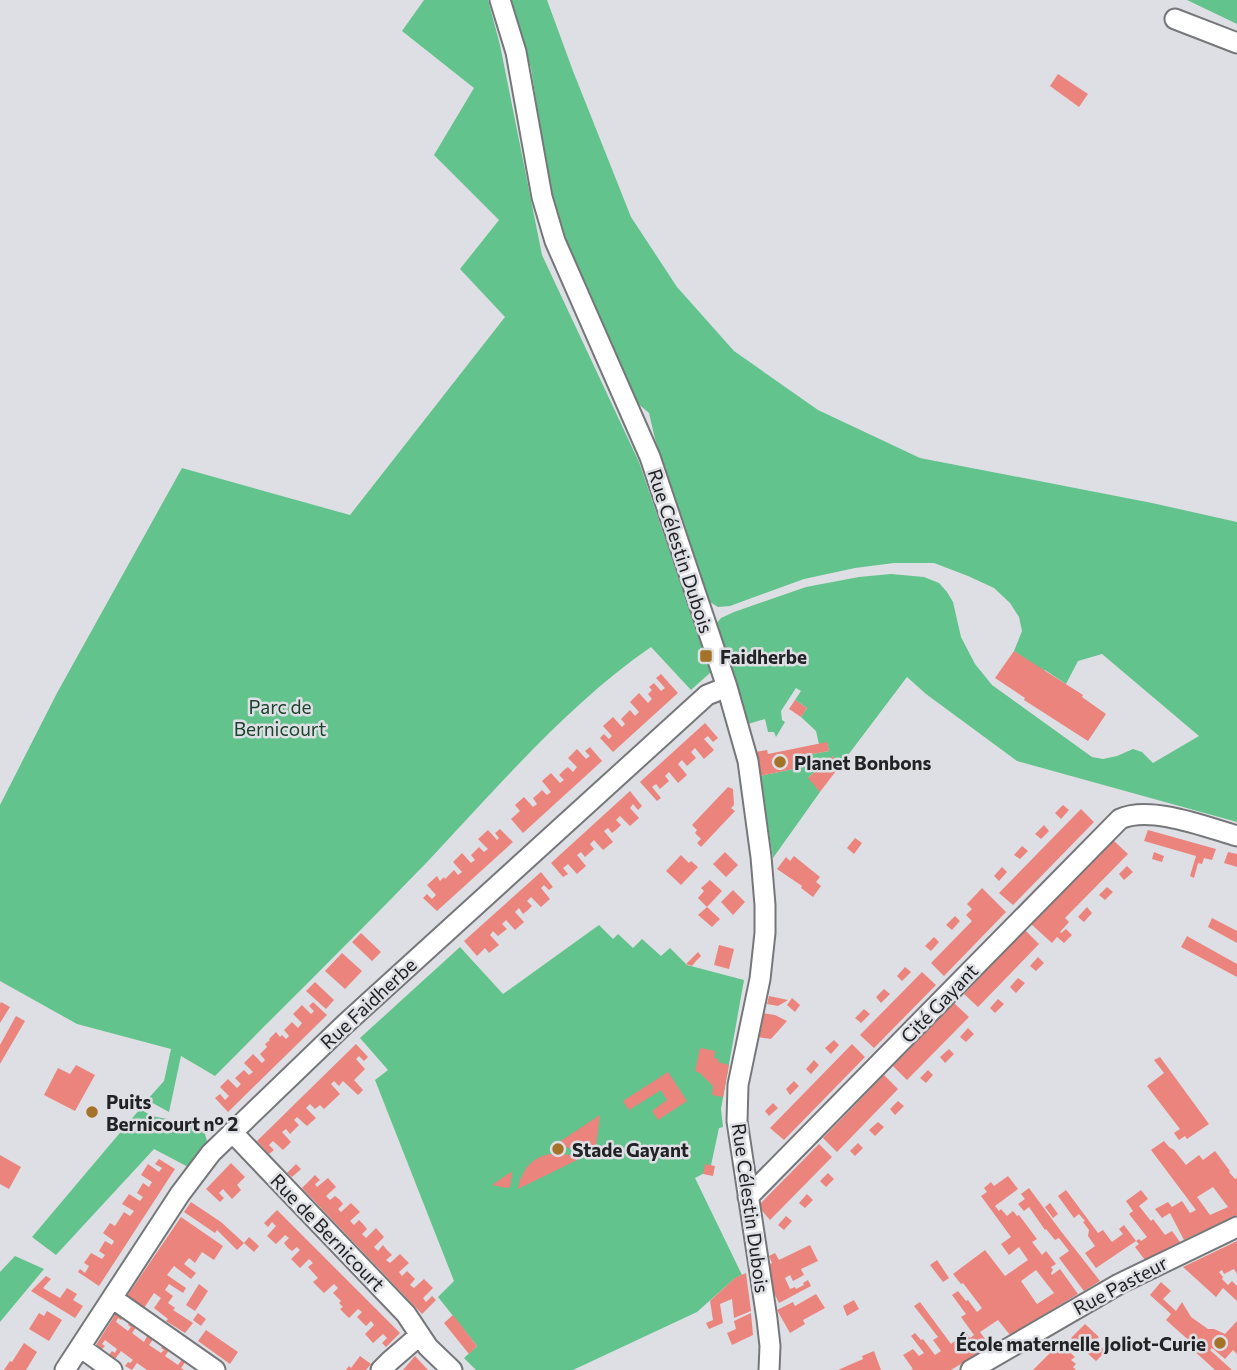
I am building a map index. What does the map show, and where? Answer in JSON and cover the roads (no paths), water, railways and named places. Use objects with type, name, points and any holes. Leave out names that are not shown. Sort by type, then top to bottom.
[{"type":"street","name":"Rue Célestin Dubois","points":[[500,0],[516,52],[542,197],[555,241],[650,457],[727,687],[741,732],[750,775],[761,857],[765,933],[762,968],[737,1099],[738,1131],[767,1319],[769,1370]]},
{"type":"street","points":[[1175,19],[1237,43]]},
{"type":"street","name":"Rue Faidherbe","points":[[65,1370],[189,1180],[211,1153],[344,1025],[706,695],[727,687]]},
{"type":"street","name":"Cité Gayant","points":[[748,1197],[1120,819],[1134,814],[1148,814],[1237,836]]},
{"type":"street","name":"Rue de Bernicourt","points":[[232,1132],[406,1314],[428,1346],[452,1370]]},
{"type":"street","name":"Rue Pasteur","points":[[971,1370],[1119,1284],[1237,1227]]},
{"type":"street","points":[[112,1298],[209,1368]]},
{"type":"street","points":[[381,1370],[420,1335]]},
{"type":"street","points":[[80,1347],[113,1370]]},
{"type":"place","name":"Faidherbe","points":[[706,656]]},
{"type":"place","name":"Planet Bonbons","points":[[780,762]]},
{"type":"place","name":"Puits Bernicourt n° 2","points":[[92,1112]]},
{"type":"place","name":"Stade Gayant","points":[[558,1149]]},
{"type":"place","name":"École maternelle Joliot-Curie","points":[[1220,1343]]},
{"type":"park label","name":"Parc de Bernicourt","points":[[280,717]]}]
